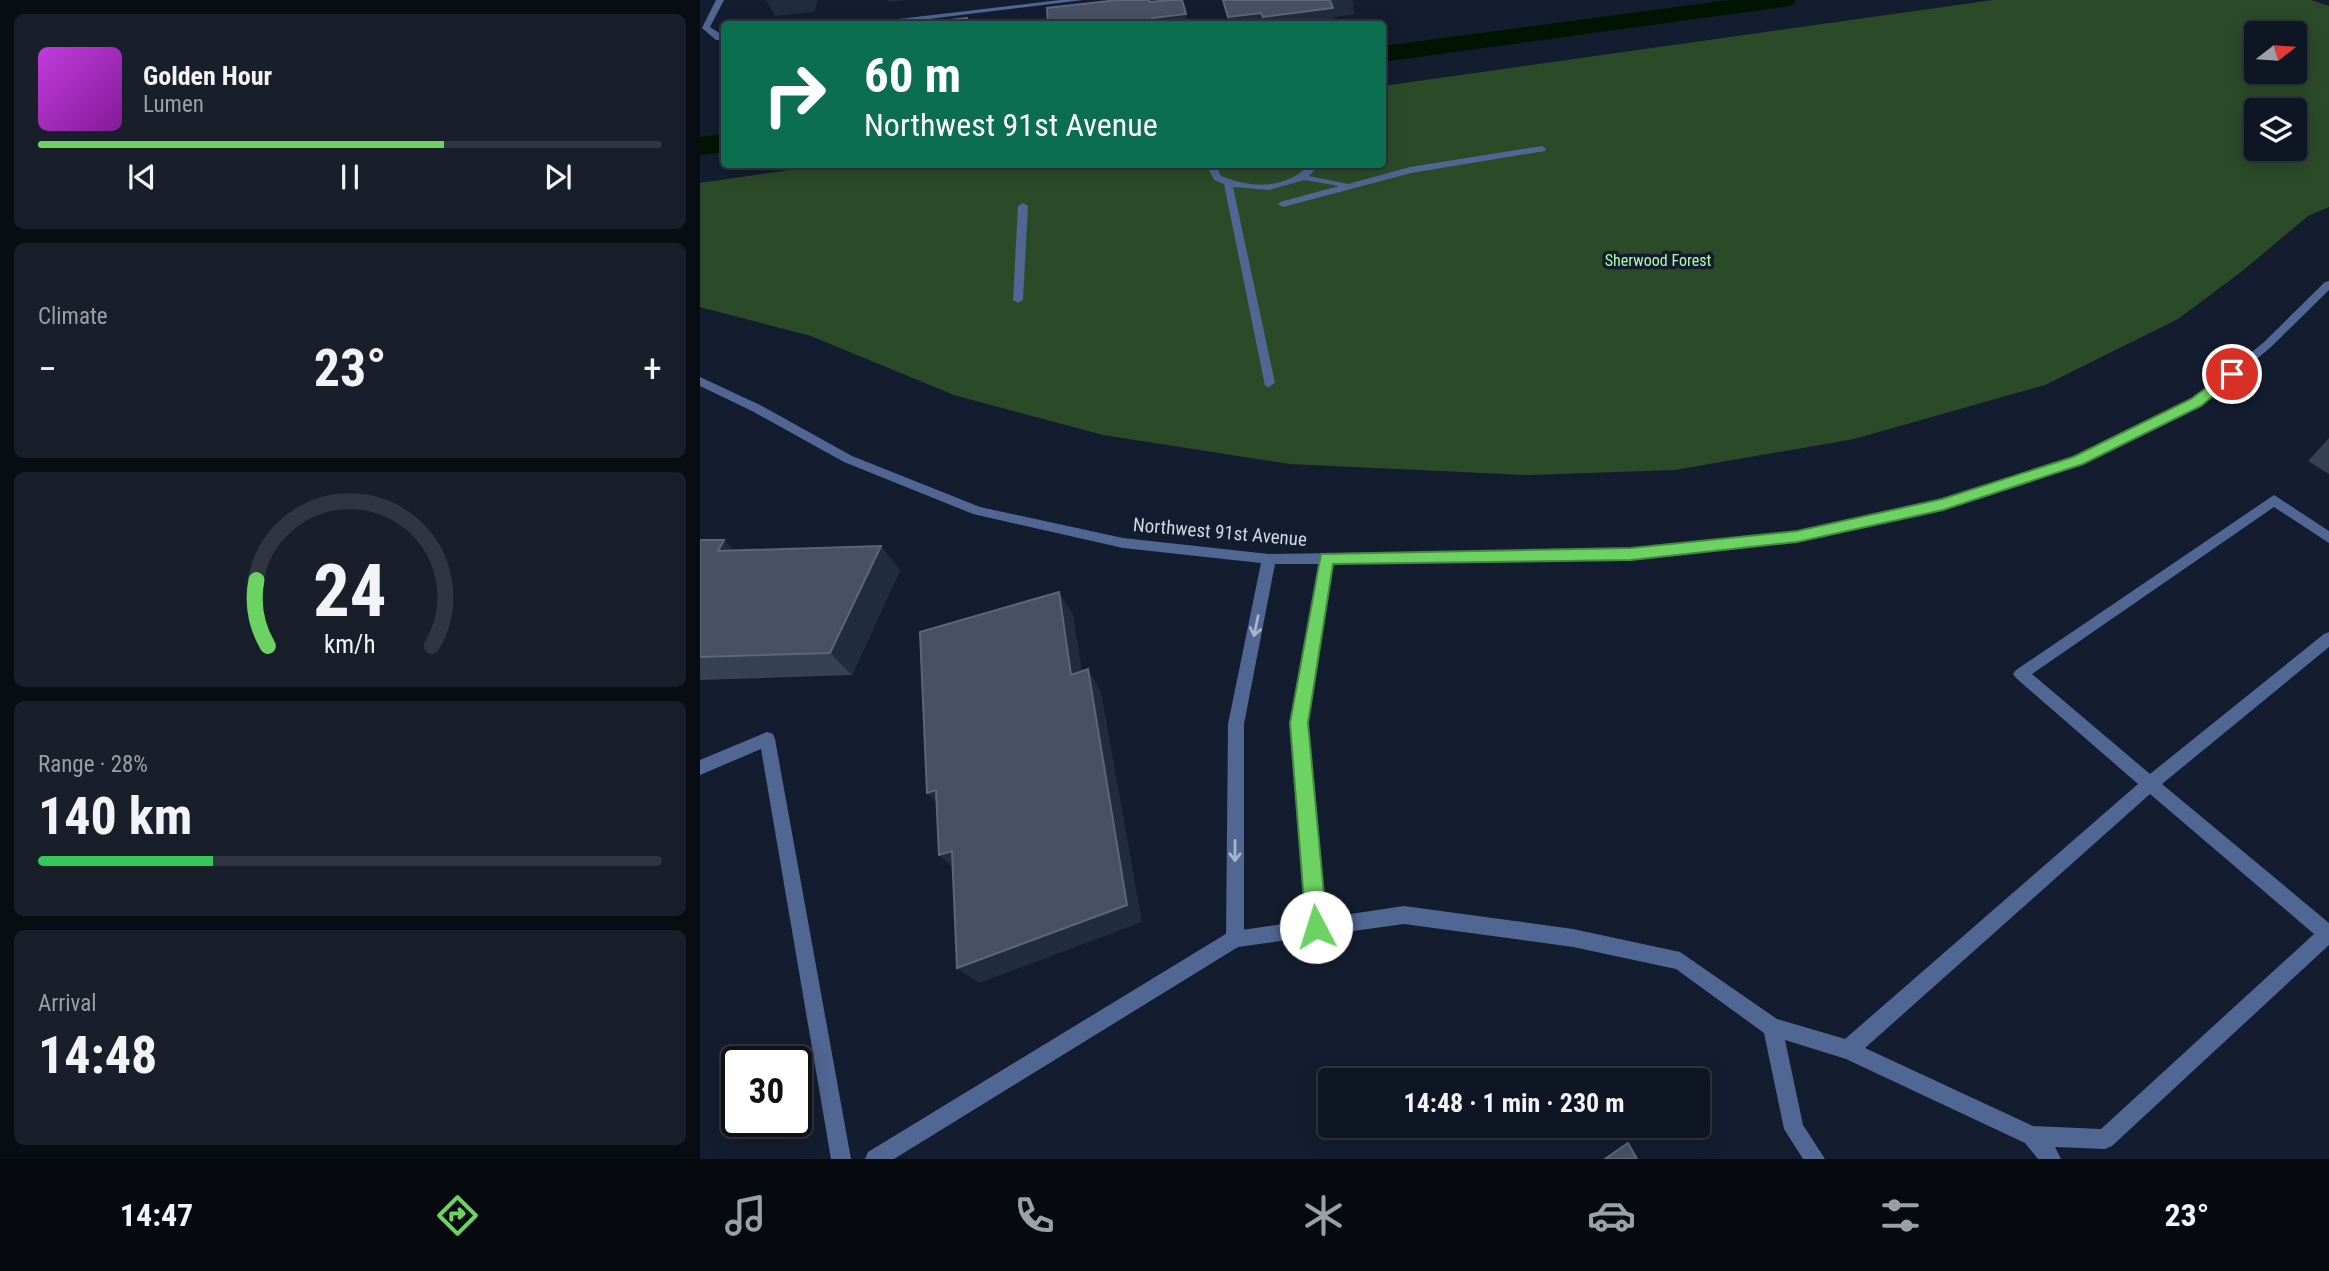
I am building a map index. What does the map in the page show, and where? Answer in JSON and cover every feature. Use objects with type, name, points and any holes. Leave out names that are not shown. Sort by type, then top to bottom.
[{"type":"street","points":[[720,0],[706,28],[721,37]]},
{"type":"street","points":[[894,21],[1015,4],[1079,0]]},
{"type":"street","points":[[1283,204],[1410,170],[1542,149]]},
{"type":"street","points":[[1212,168],[1217,178],[1241,187],[1264,187],[1301,177],[1353,185]]},
{"type":"street","points":[[1283,215],[1283,204],[1301,177],[1311,168]]},
{"type":"street","points":[[1228,183],[1269,383]]},
{"type":"street","points":[[1017,300],[1023,206]]},
{"type":"street","name":"Northwest 91st Avenue","points":[[700,380],[848,459],[978,510],[1123,543],[1269,559],[1631,554],[1797,537],[1943,505],[2078,461],[2196,402],[2267,345],[2329,284]]},
{"type":"street","points":[[875,1159],[1235,938],[1404,915],[1573,938],[1680,961],[1772,1027],[1848,1050],[2032,1136],[2105,1139],[2329,934],[2021,674],[2274,500],[2329,538]]},
{"type":"street","points":[[1235,938],[1236,724],[1269,559]]},
{"type":"street","points":[[1316,927],[1299,723],[1326,559]]},
{"type":"street","points":[[1848,1050],[2151,783],[2329,638]]},
{"type":"street","points":[[700,768],[767,739],[841,1159]]},
{"type":"street","points":[[1772,1027],[1794,1129],[1815,1159]]},
{"type":"street","points":[[2032,1136],[2051,1159]]},
{"type":"green space","name":"Sherwood Forest","points":[[1993,0],[2311,0],[2329,6],[2329,207],[2308,216],[2241,272],[2178,319],[2045,385],[1854,439],[1675,470],[1528,475],[1290,464],[1103,435],[954,395],[811,336],[700,307],[700,183],[803,168],[1386,168],[1386,86]]},
{"type":"building","points":[[1118,0],[1182,0],[1186,14],[1152,18],[1152,21],[1048,21],[1047,8]]},
{"type":"building","points":[[1223,0],[1330,0],[1333,8],[1263,17],[1261,13],[1228,17]]},
{"type":"building","points":[[967,18],[966,21],[943,21]]},
{"type":"building","points":[[700,540],[724,540],[718,551],[881,546],[830,653],[700,657]]},
{"type":"building","points":[[1059,592],[1071,675],[1088,669],[1127,905],[957,968],[952,851],[939,855],[936,790],[927,793],[920,632]]},
{"type":"building","points":[[1628,1143],[1637,1159],[1605,1159]]},
{"type":"waterway","points":[[1386,53],[1784,0]]},
{"type":"waterway","points":[[700,146],[721,143]]},
{"type":"route","points":[[1316,927],[1299,723],[1326,559],[1631,554],[1797,537],[1943,505],[2078,461],[2196,402],[2232,374]]}]
